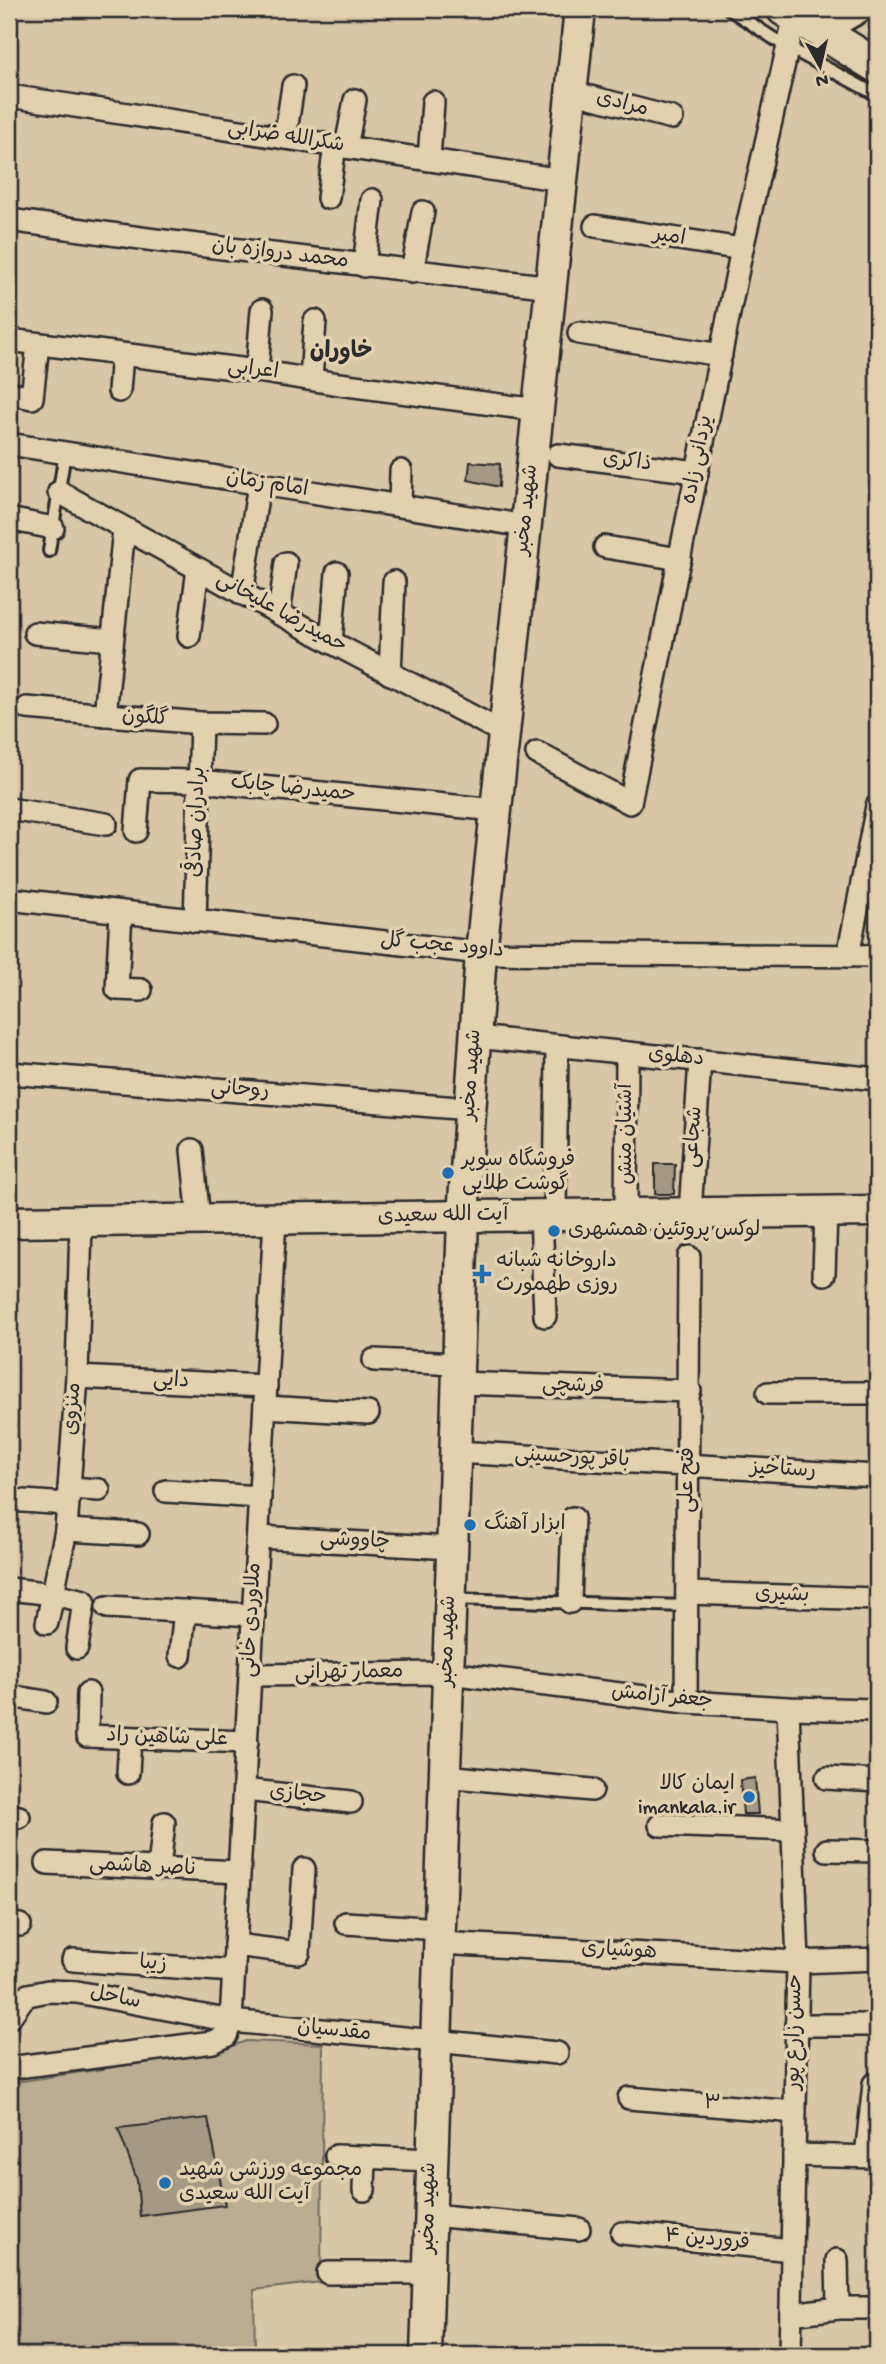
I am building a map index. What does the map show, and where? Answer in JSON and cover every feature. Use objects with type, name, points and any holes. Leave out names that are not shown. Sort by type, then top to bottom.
[{"type":"main road","name":"شهید مخبر","points":[[426,2355],[463,1216],[481,953],[580,9]]},
{"type":"main road","points":[[797,26],[877,66]]},
{"type":"main road","name":"آیت الله سعیدی","points":[[9,1222],[877,1211]]},
{"type":"street","points":[[797,26],[859,9]]},
{"type":"street","name":"یزدانی زاده","points":[[537,753],[631,803],[742,249],[797,26]]},
{"type":"street","points":[[285,138],[293,86]]},
{"type":"street","name":"مرادی","points":[[571,92],[672,118]]},
{"type":"street","name":"شکرالله ضرابی","points":[[9,96],[562,180]]},
{"type":"street","points":[[328,198],[355,100]]},
{"type":"street","points":[[429,160],[433,102]]},
{"type":"street","points":[[363,266],[372,200]]},
{"type":"street","points":[[412,272],[423,212]]},
{"type":"street","name":"محمد دروازه بان","points":[[9,220],[363,266],[552,287]]},
{"type":"street","name":"امیر","points":[[595,226],[742,249]]},
{"type":"street","points":[[257,371],[262,310]]},
{"type":"street","points":[[311,379],[315,321]]},
{"type":"street","points":[[579,333],[721,355]]},
{"type":"street","name":"اعرابی","points":[[9,340],[538,410]]},
{"type":"street","points":[[9,393],[32,398],[38,344]]},
{"type":"street","points":[[119,391],[122,355]]},
{"type":"street","name":"امام زمان","points":[[9,444],[526,526]]},
{"type":"street","name":"ذاکری","points":[[558,455],[697,472]]},
{"type":"street","points":[[400,506],[401,471]]},
{"type":"street","points":[[242,594],[259,484]]},
{"type":"street","name":"حمیدرضا علیخانی","points":[[59,492],[242,594],[504,733]]},
{"type":"street","points":[[9,519],[53,528]]},
{"type":"street","points":[[105,715],[124,529]]},
{"type":"street","points":[[605,547],[680,559]]},
{"type":"street","points":[[279,614],[286,563]]},
{"type":"street","points":[[188,636],[198,569]]},
{"type":"street","points":[[331,642],[337,573]]},
{"type":"street","points":[[390,674],[394,582]]},
{"type":"street","points":[[35,633],[113,640]]},
{"type":"street","name":"گلگون","points":[[27,708],[201,723],[264,724]]},
{"type":"street","name":"برادران صادقی","points":[[195,921],[201,723]]},
{"type":"street","name":"حمیدرضا چابک","points":[[136,831],[140,780],[199,781],[496,810]]},
{"type":"street","points":[[9,809],[106,824]]},
{"type":"street","points":[[848,956],[876,815]]},
{"type":"street","name":"داوود عجب گل","points":[[9,900],[481,953],[877,956]]},
{"type":"street","points":[[121,912],[117,989],[141,990]]},
{"type":"street","name":"دهلوی","points":[[476,1037],[877,1079]]},
{"type":"street","points":[[545,1316],[557,1045]]},
{"type":"street","name":"آشتیان منش","points":[[626,1214],[627,1053]]},
{"type":"street","name":"شجاعی","points":[[690,1213],[700,1060]]},
{"type":"street","name":"روحانی","points":[[9,1073],[471,1109]]},
{"type":"street","points":[[192,1150],[199,1220]]},
{"type":"street","points":[[824,1274],[826,1212]]},
{"type":"street","name":"ملاوردی خانی","points":[[231,2021],[275,1219]]},
{"type":"street","name":"منزوی","points":[[47,1623],[66,1530],[77,1377],[81,1221]]},
{"type":"street","name":"فتح علی","points":[[686,1702],[689,1257]]},
{"type":"street","name":"فرشچی","points":[[374,1360],[458,1373],[690,1391]]},
{"type":"street","name":"دایی","points":[[77,1377],[265,1397],[368,1413]]},
{"type":"street","points":[[768,1393],[877,1393]]},
{"type":"street","name":"باقر پورحسینی","points":[[455,1452],[689,1466]]},
{"type":"street","name":"رستاخیز","points":[[689,1466],[877,1476]]},
{"type":"street","points":[[9,1500],[68,1496],[99,1490]]},
{"type":"street","points":[[166,1491],[260,1497]]},
{"type":"street","points":[[570,1602],[573,1518]]},
{"type":"street","points":[[66,1530],[138,1534]]},
{"type":"street","name":"چاووشی","points":[[258,1537],[452,1548]]},
{"type":"street","points":[[9,1589],[54,1594],[84,1601],[77,1648]]},
{"type":"street","name":"بشیری","points":[[687,1600],[877,1599]]},
{"type":"street","points":[[107,1606],[254,1615]]},
{"type":"street","points":[[180,1656],[185,1611]]},
{"type":"street","name":"معمار تهرانی","points":[[250,1675],[448,1672]]},
{"type":"street","name":"جعفر آرامش","points":[[448,1672],[686,1702],[789,1709],[877,1710]]},
{"type":"street","name":"علی شاهین راد","points":[[88,1693],[87,1736],[247,1742]]},
{"type":"street","points":[[9,1696],[46,1702]]},
{"type":"street","name":"حسن زارع پور","points":[[789,1709],[798,1962],[790,2355]]},
{"type":"street","points":[[128,1773],[130,1738]]},
{"type":"street","points":[[445,1776],[592,1790]]},
{"type":"street","points":[[827,1778],[877,1781]]},
{"type":"street","name":"حجازی","points":[[244,1790],[351,1802]]},
{"type":"street","points":[[159,1868],[164,1823]]},
{"type":"street","points":[[660,1825],[792,1830]]},
{"type":"street","points":[[827,1850],[877,1851]]},
{"type":"street","name":"ناصر هاشمی","points":[[47,1863],[239,1872]]},
{"type":"street","points":[[235,1945],[299,1953],[304,1869]]},
{"type":"street","name":"هوشیاری","points":[[346,1923],[440,1936],[798,1962],[877,1959]]},
{"type":"street","name":"زیبا","points":[[72,1960],[234,1971]]},
{"type":"street","name":"ساحل","points":[[9,2018],[28,1995],[48,1991],[76,1992],[231,2021]]},
{"type":"street","points":[[9,2068],[213,2042],[226,2036],[231,2021]]},
{"type":"street","name":"مقدسیان","points":[[231,2021],[557,2053]]},
{"type":"street","points":[[796,2025],[877,2025]]},
{"type":"street","points":[[794,2155],[872,2157],[874,2084]]},
{"type":"street","name":"۳","points":[[629,2098],[795,2112]]},
{"type":"street","points":[[336,2156],[432,2160]]},
{"type":"street","points":[[364,2190],[365,2157]]},
{"type":"street","points":[[431,2215],[579,2229]]},
{"type":"street","name":"فروردین ۴","points":[[622,2233],[792,2250]]},
{"type":"street","points":[[837,2260],[838,2308]]},
{"type":"street","points":[[328,2273],[429,2273]]},
{"type":"street","points":[[791,2314],[838,2308],[877,2308]]},
{"type":"lane","points":[[729,9],[797,26],[877,95]]},
{"type":"lane","points":[[49,551],[65,453]]},
{"type":"lane","points":[[450,1599],[570,1602],[687,1600]]},
{"type":"shaded area","name":"مجموعه ورزشی شهید آیت‌ الله سعیدی","points":[[246,2041],[323,2044],[321,2282],[254,2290],[255,2355],[9,2355],[9,2083],[215,2052]]},
{"type":"building","points":[[470,462],[500,464],[499,487],[468,480]]},
{"type":"building","points":[[655,1164],[675,1164],[674,1194],[655,1194]]},
{"type":"building","name":"ایمان کالا imankala.ir","points":[[755,1778],[758,1814],[743,1814],[740,1780]]},
{"type":"building","points":[[208,2118],[225,2205],[140,2216],[137,2180],[118,2128]]},
{"type":"place","name":"فروشگاه سوپر گوشت طلایی","points":[[448,1173]]},
{"type":"place","name":"لوکس پروتئین همشهری","points":[[554,1231]]},
{"type":"place","name":"داروخانه شبانه روزی طهمورث","points":[[482,1274]]},
{"type":"place","name":"ابزار آهنگ","points":[[470,1525]]},
{"type":"place","name":"ایمان کالا imankala.ir","points":[[749,1797]]},
{"type":"place","name":"مجموعه ورزشی شهید آیت‌ الله سعیدی","points":[[165,2183]]},
{"type":"district","name":"خاوران","points":[[341,352]]}]
